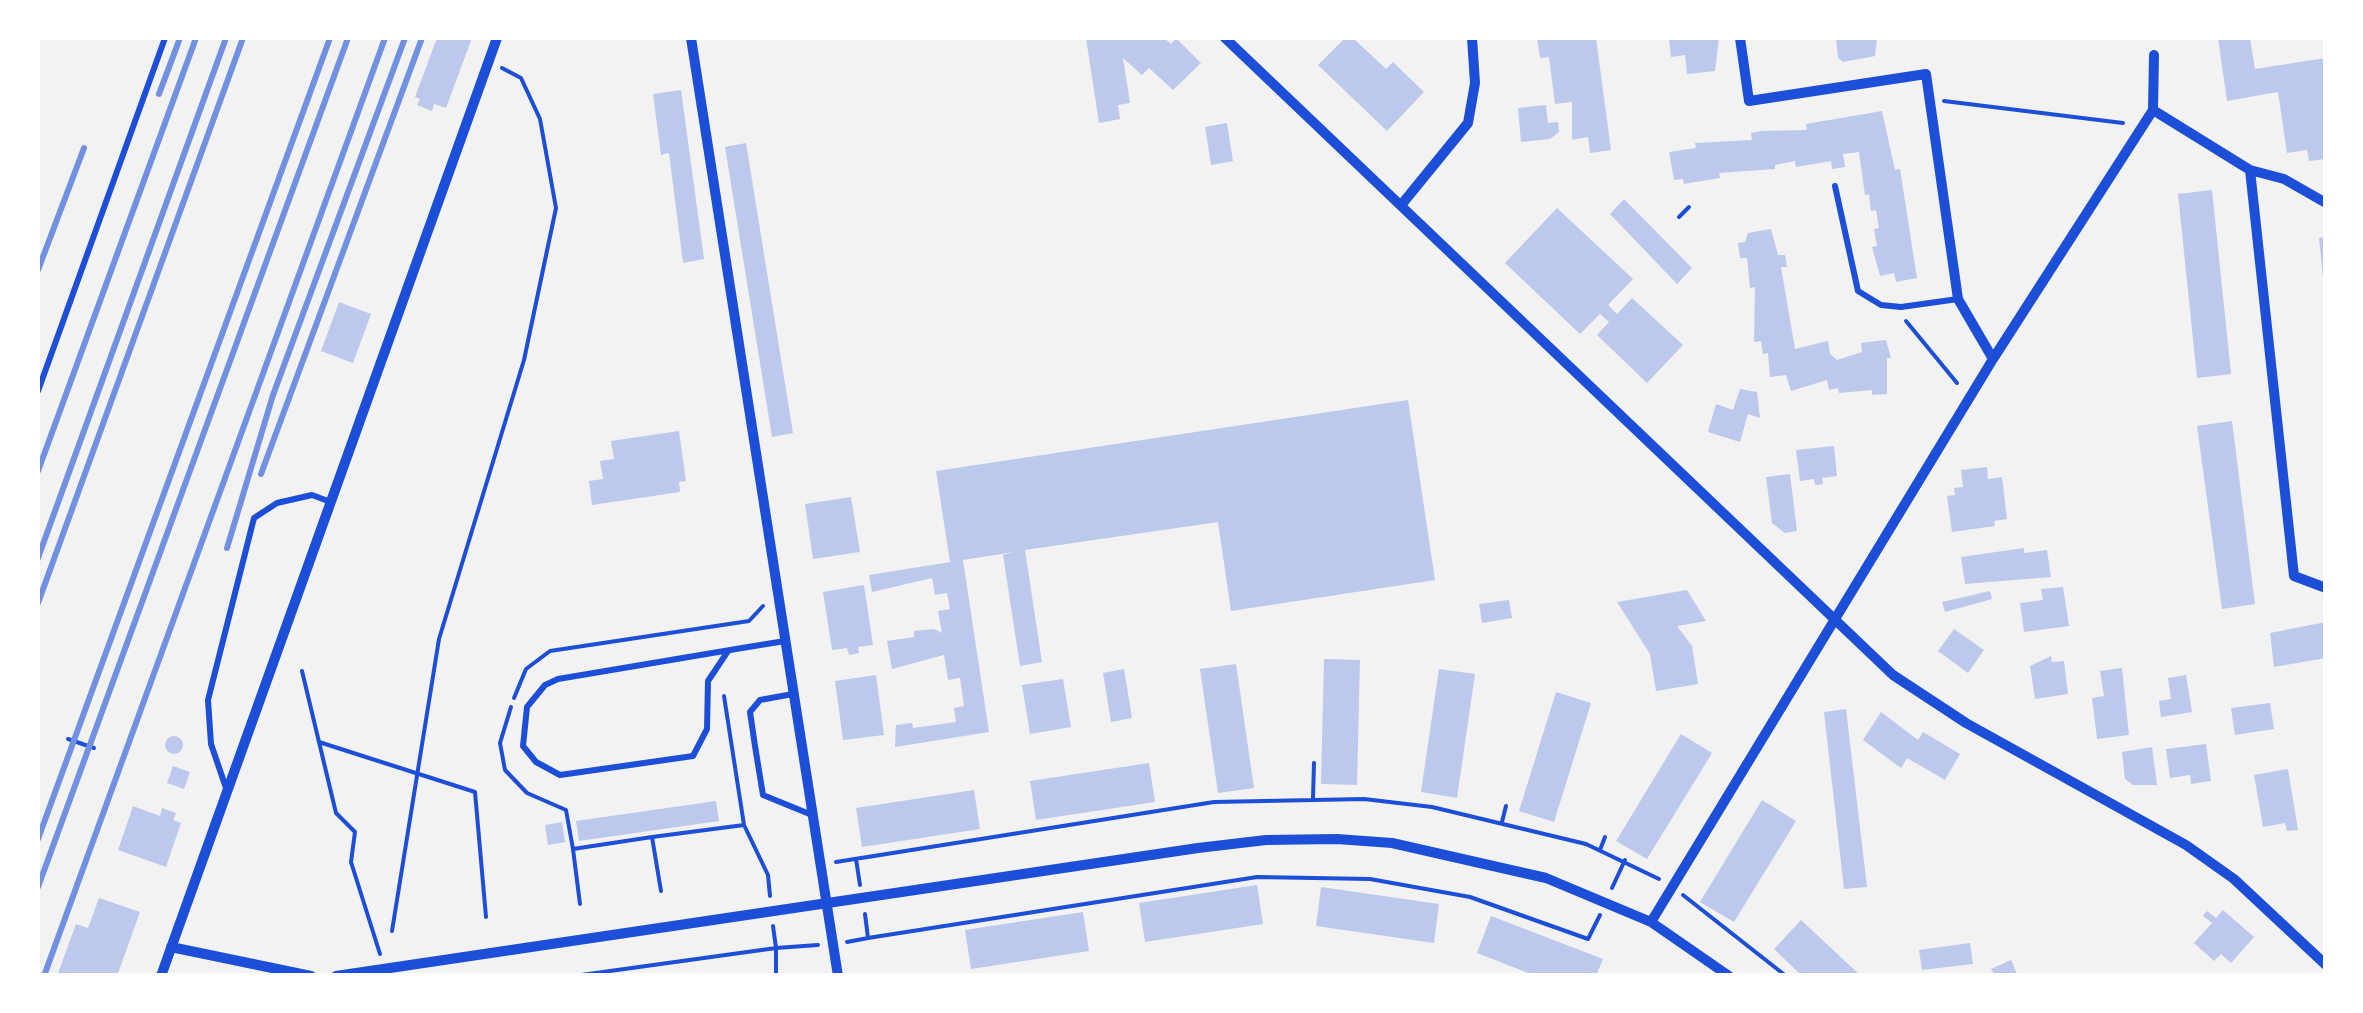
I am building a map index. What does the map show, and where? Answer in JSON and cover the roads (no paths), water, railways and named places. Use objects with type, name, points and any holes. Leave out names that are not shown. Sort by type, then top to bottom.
[{"type":"street","points":[[161,976],[497,38]]},
{"type":"street","points":[[691,38],[838,976]]},
{"type":"street","points":[[1225,38],[1893,675],[1966,723],[2186,845],[2234,879],[2326,965]]},
{"type":"street","points":[[1402,204],[1468,123],[1475,83],[1472,38]]},
{"type":"street","points":[[1740,38],[1748,102],[1926,74],[1958,298],[1992,359]]},
{"type":"street","points":[[1651,922],[1992,359],[2154,110],[2154,55]]},
{"type":"street","points":[[2154,110],[2250,170],[2284,180],[2326,203]]},
{"type":"street","points":[[2250,170],[2294,576],[2326,588]]},
{"type":"street","points":[[336,976],[1198,848],[1266,840],[1337,839],[1392,843],[1546,878],[1651,922],[1729,976]]},
{"type":"street","points":[[171,947],[311,976]]},
{"type":"lane","points":[[38,391],[166,38]]},
{"type":"lane","points":[[1835,186],[1858,291],[1881,305],[1901,307],[1958,298]]},
{"type":"lane","points":[[226,789],[211,744],[208,700],[254,518],[278,503],[312,495],[328,501]]},
{"type":"lane","points":[[728,650],[708,681],[707,728],[693,756],[560,775],[536,762],[524,746],[527,707],[545,685],[558,678],[728,650],[785,641]]},
{"type":"lane","points":[[793,694],[760,700],[750,712],[755,746],[763,796],[812,815]]},
{"type":"railway","points":[[159,94],[180,38]]},
{"type":"railway","points":[[38,471],[196,38]]},
{"type":"railway","points":[[38,558],[226,38]]},
{"type":"railway","points":[[38,603],[243,38]]},
{"type":"railway","points":[[38,839],[330,38]]},
{"type":"railway","points":[[38,887],[348,38]]},
{"type":"railway","points":[[44,976],[385,38]]},
{"type":"railway","points":[[227,548],[273,395],[405,38]]},
{"type":"railway","points":[[261,474],[422,38]]},
{"type":"railway","points":[[38,270],[84,148]]}]
